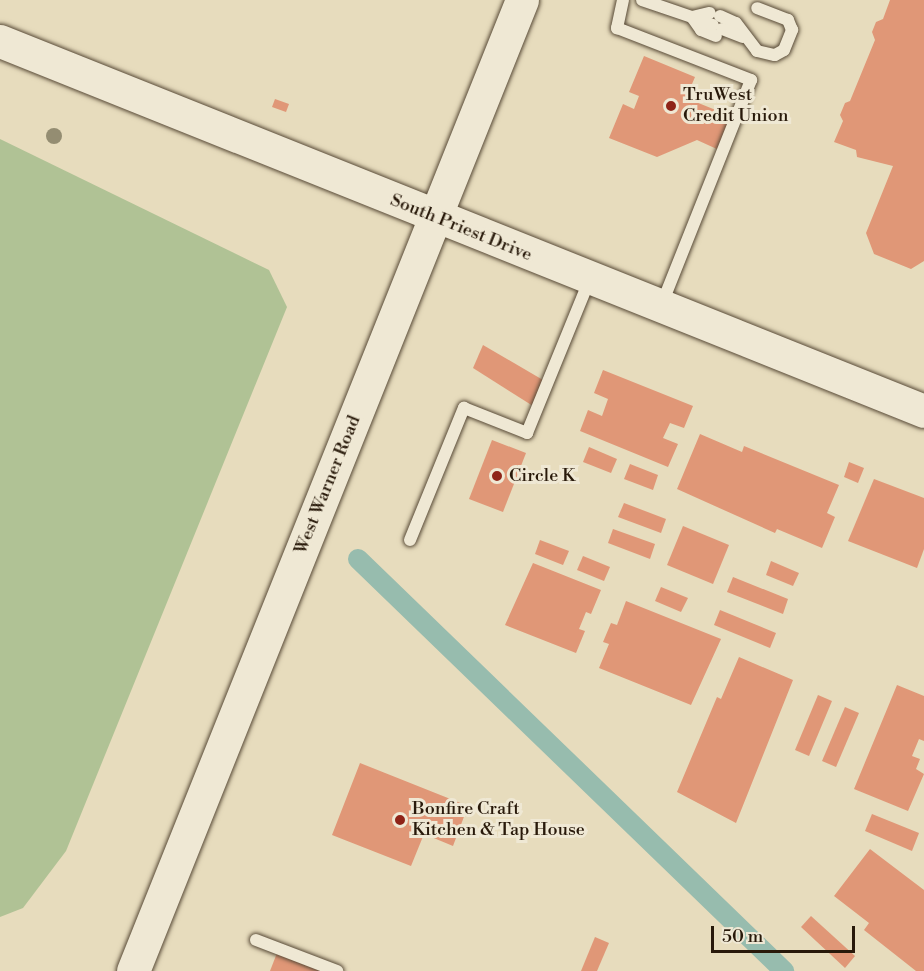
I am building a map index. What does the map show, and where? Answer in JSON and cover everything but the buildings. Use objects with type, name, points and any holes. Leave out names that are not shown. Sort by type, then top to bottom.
[{"type":"main road","name":"West Warner Road","points":[[133,971],[522,0]]},
{"type":"main road","name":"South Priest Drive","points":[[0,41],[924,411]]},
{"type":"lane","points":[[623,0],[617,28],[751,80],[661,307]]},
{"type":"lane","points":[[642,0],[718,26],[743,37],[765,54],[775,55],[784,50],[792,30],[788,20],[757,8]]},
{"type":"lane","points":[[692,17],[701,30],[718,26]]},
{"type":"lane","points":[[410,540],[464,408],[527,432],[590,279]]},
{"type":"lane","points":[[256,940],[337,971]]},
{"type":"green space","points":[[0,139],[269,270],[287,307],[66,851],[23,908],[0,917]]},
{"type":"waterway","points":[[358,559],[784,971]]},
{"type":"place","name":"TruWest Credit Union","points":[[671,106]]},
{"type":"place","name":"Circle K","points":[[497,476]]},
{"type":"place","name":"Bonfire Craft Kitchen & Tap House","points":[[400,820]]}]
